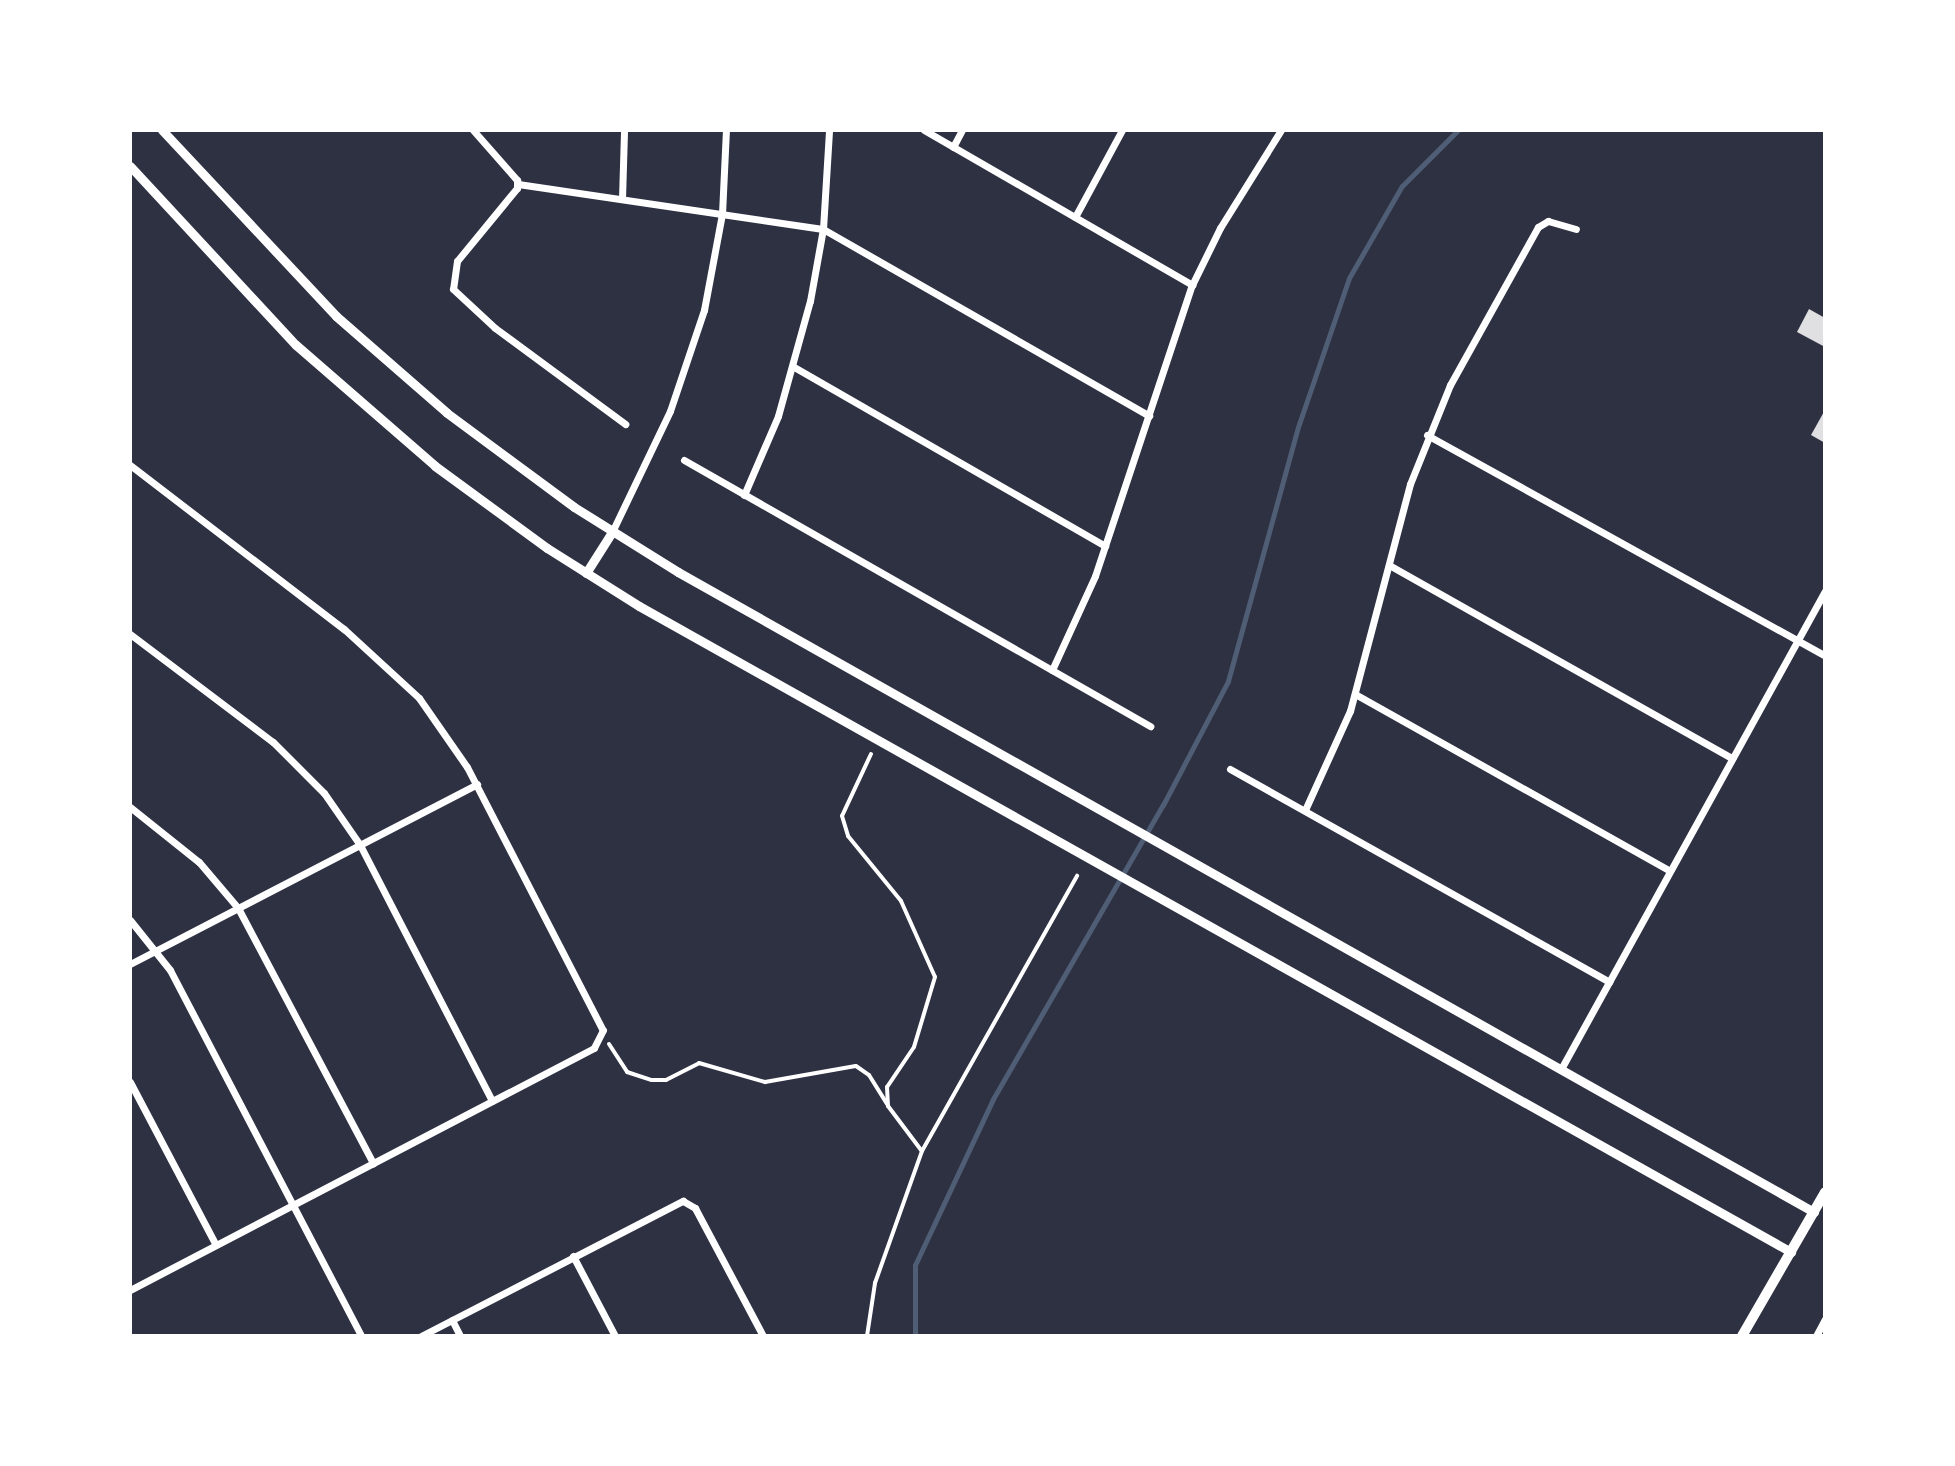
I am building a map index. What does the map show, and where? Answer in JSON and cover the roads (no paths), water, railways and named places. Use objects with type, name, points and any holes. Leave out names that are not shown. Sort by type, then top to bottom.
[{"type":"main road","points":[[1742,1336],[1825,1192]]},
{"type":"street","points":[[162,130],[280,262],[388,363],[506,458],[612,532],[1814,1212]]},
{"type":"street","points":[[473,130],[518,184],[823,229],[1149,416]]},
{"type":"street","points":[[622,199],[624,130]]},
{"type":"street","points":[[586,573],[612,532],[651,457],[690,358],[722,214],[726,130]]},
{"type":"street","points":[[744,495],[794,367],[823,229],[829,130]]},
{"type":"street","points":[[924,130],[1192,285]]},
{"type":"street","points":[[953,147],[962,130]]},
{"type":"street","points":[[1075,217],[1122,130]]},
{"type":"street","points":[[1052,670],[1105,546],[1192,285],[1220,228],[1281,130]]},
{"type":"street","points":[[130,166],[240,288],[358,402],[492,510],[586,573],[1791,1252]]},
{"type":"street","points":[[518,184],[512,198],[457,261],[453,289],[495,328],[625,424]]},
{"type":"street","points":[[1305,810],[1355,694],[1427,435],[1465,357],[1538,227],[1548,221],[1576,229]]},
{"type":"street","points":[[794,367],[1105,546]]},
{"type":"street","points":[[1427,435],[1825,656]]},
{"type":"street","points":[[684,460],[1150,726]]},
{"type":"street","points":[[130,465],[390,668],[436,719],[477,784],[603,1030],[594,1048],[130,1290]]},
{"type":"street","points":[[1389,565],[1732,758]]},
{"type":"street","points":[[1561,1069],[1825,591]]},
{"type":"street","points":[[130,634],[282,751],[324,793],[360,845],[492,1101]]},
{"type":"street","points":[[1355,694],[1669,870]]},
{"type":"street","points":[[1230,769],[1609,982]]},
{"type":"street","points":[[130,964],[477,784]]},
{"type":"street","points":[[130,807],[199,862],[238,908],[373,1163]]},
{"type":"street","points":[[130,920],[157,950],[361,1336]]},
{"type":"street","points":[[130,1082],[216,1245]]},
{"type":"street","points":[[421,1336],[675,1202],[689,1202],[763,1336]]},
{"type":"street","points":[[573,1256],[615,1336]]},
{"type":"street","points":[[1816,1336],[1825,1319]]},
{"type":"street","points":[[452,1320],[460,1336]]},
{"type":"lane","points":[[871,754],[842,816],[848,836],[901,901],[935,977],[914,1047],[887,1087],[888,1106]]},
{"type":"lane","points":[[867,1336],[875,1283],[922,1151],[1077,876]]},
{"type":"lane","points":[[609,1044],[627,1072],[652,1080],[666,1080],[699,1063],[765,1082],[856,1066],[869,1075],[922,1151]]},
{"type":"waterway","points":[[915,1336],[915,1265],[993,1099],[1163,805],[1228,681],[1298,427],[1349,278],[1402,186],[1458,130]]}]
